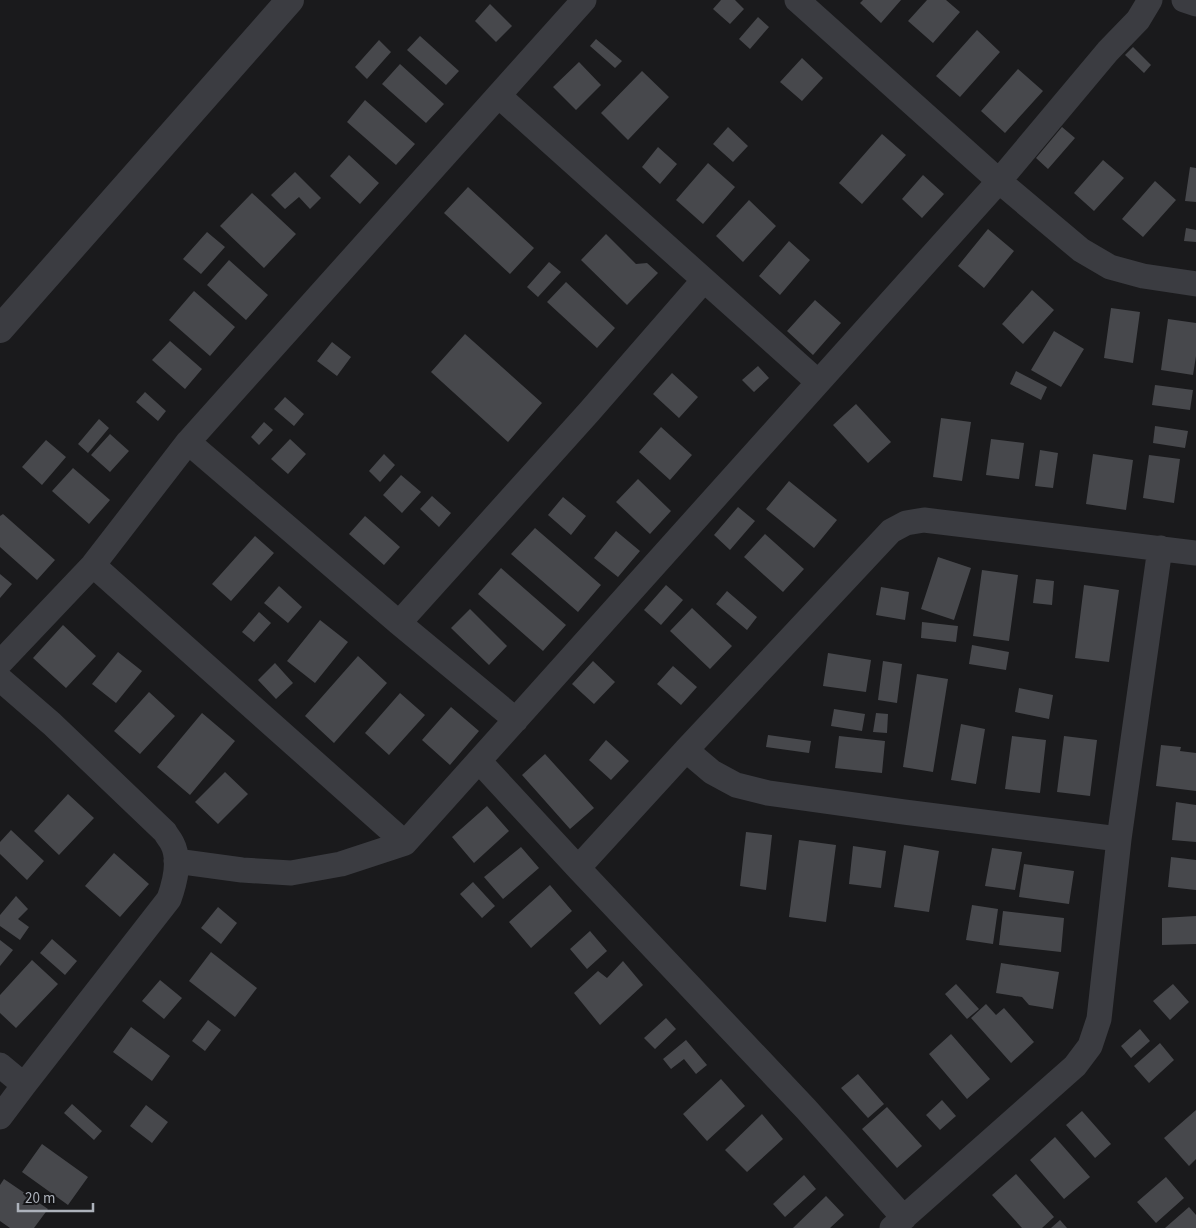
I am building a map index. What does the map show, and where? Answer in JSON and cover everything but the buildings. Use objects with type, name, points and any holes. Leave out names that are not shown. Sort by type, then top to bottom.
[{"type":"street","points":[[0,329],[290,0]]},
{"type":"street","points":[[0,663],[93,565],[188,442],[584,0]]},
{"type":"street","points":[[797,0],[999,181],[1080,250],[1110,267],[1143,276],[1196,284]]},
{"type":"street","points":[[176,861],[242,870],[291,873],[341,864],[405,843],[999,181],[1108,52],[1138,20],[1150,0]]},
{"type":"street","points":[[1184,0],[1196,4]]},
{"type":"street","points":[[498,96],[818,382]]},
{"type":"street","points":[[399,623],[589,412],[704,280]]},
{"type":"street","points":[[188,442],[399,623],[516,720]]},
{"type":"street","points":[[578,868],[892,531],[906,524],[924,520],[1196,553]]},
{"type":"street","points":[[479,761],[806,1109],[898,1223],[1075,1066],[1090,1046],[1099,1019],[1119,839],[1160,548]]},
{"type":"street","points":[[93,565],[405,843]]},
{"type":"street","points":[[0,679],[52,724],[165,832],[173,844],[176,861],[175,881],[169,899],[0,1117]]},
{"type":"street","points":[[686,750],[712,772],[736,785],[768,793],[1119,839]]},
{"type":"street","points":[[0,1065],[24,1085]]}]
